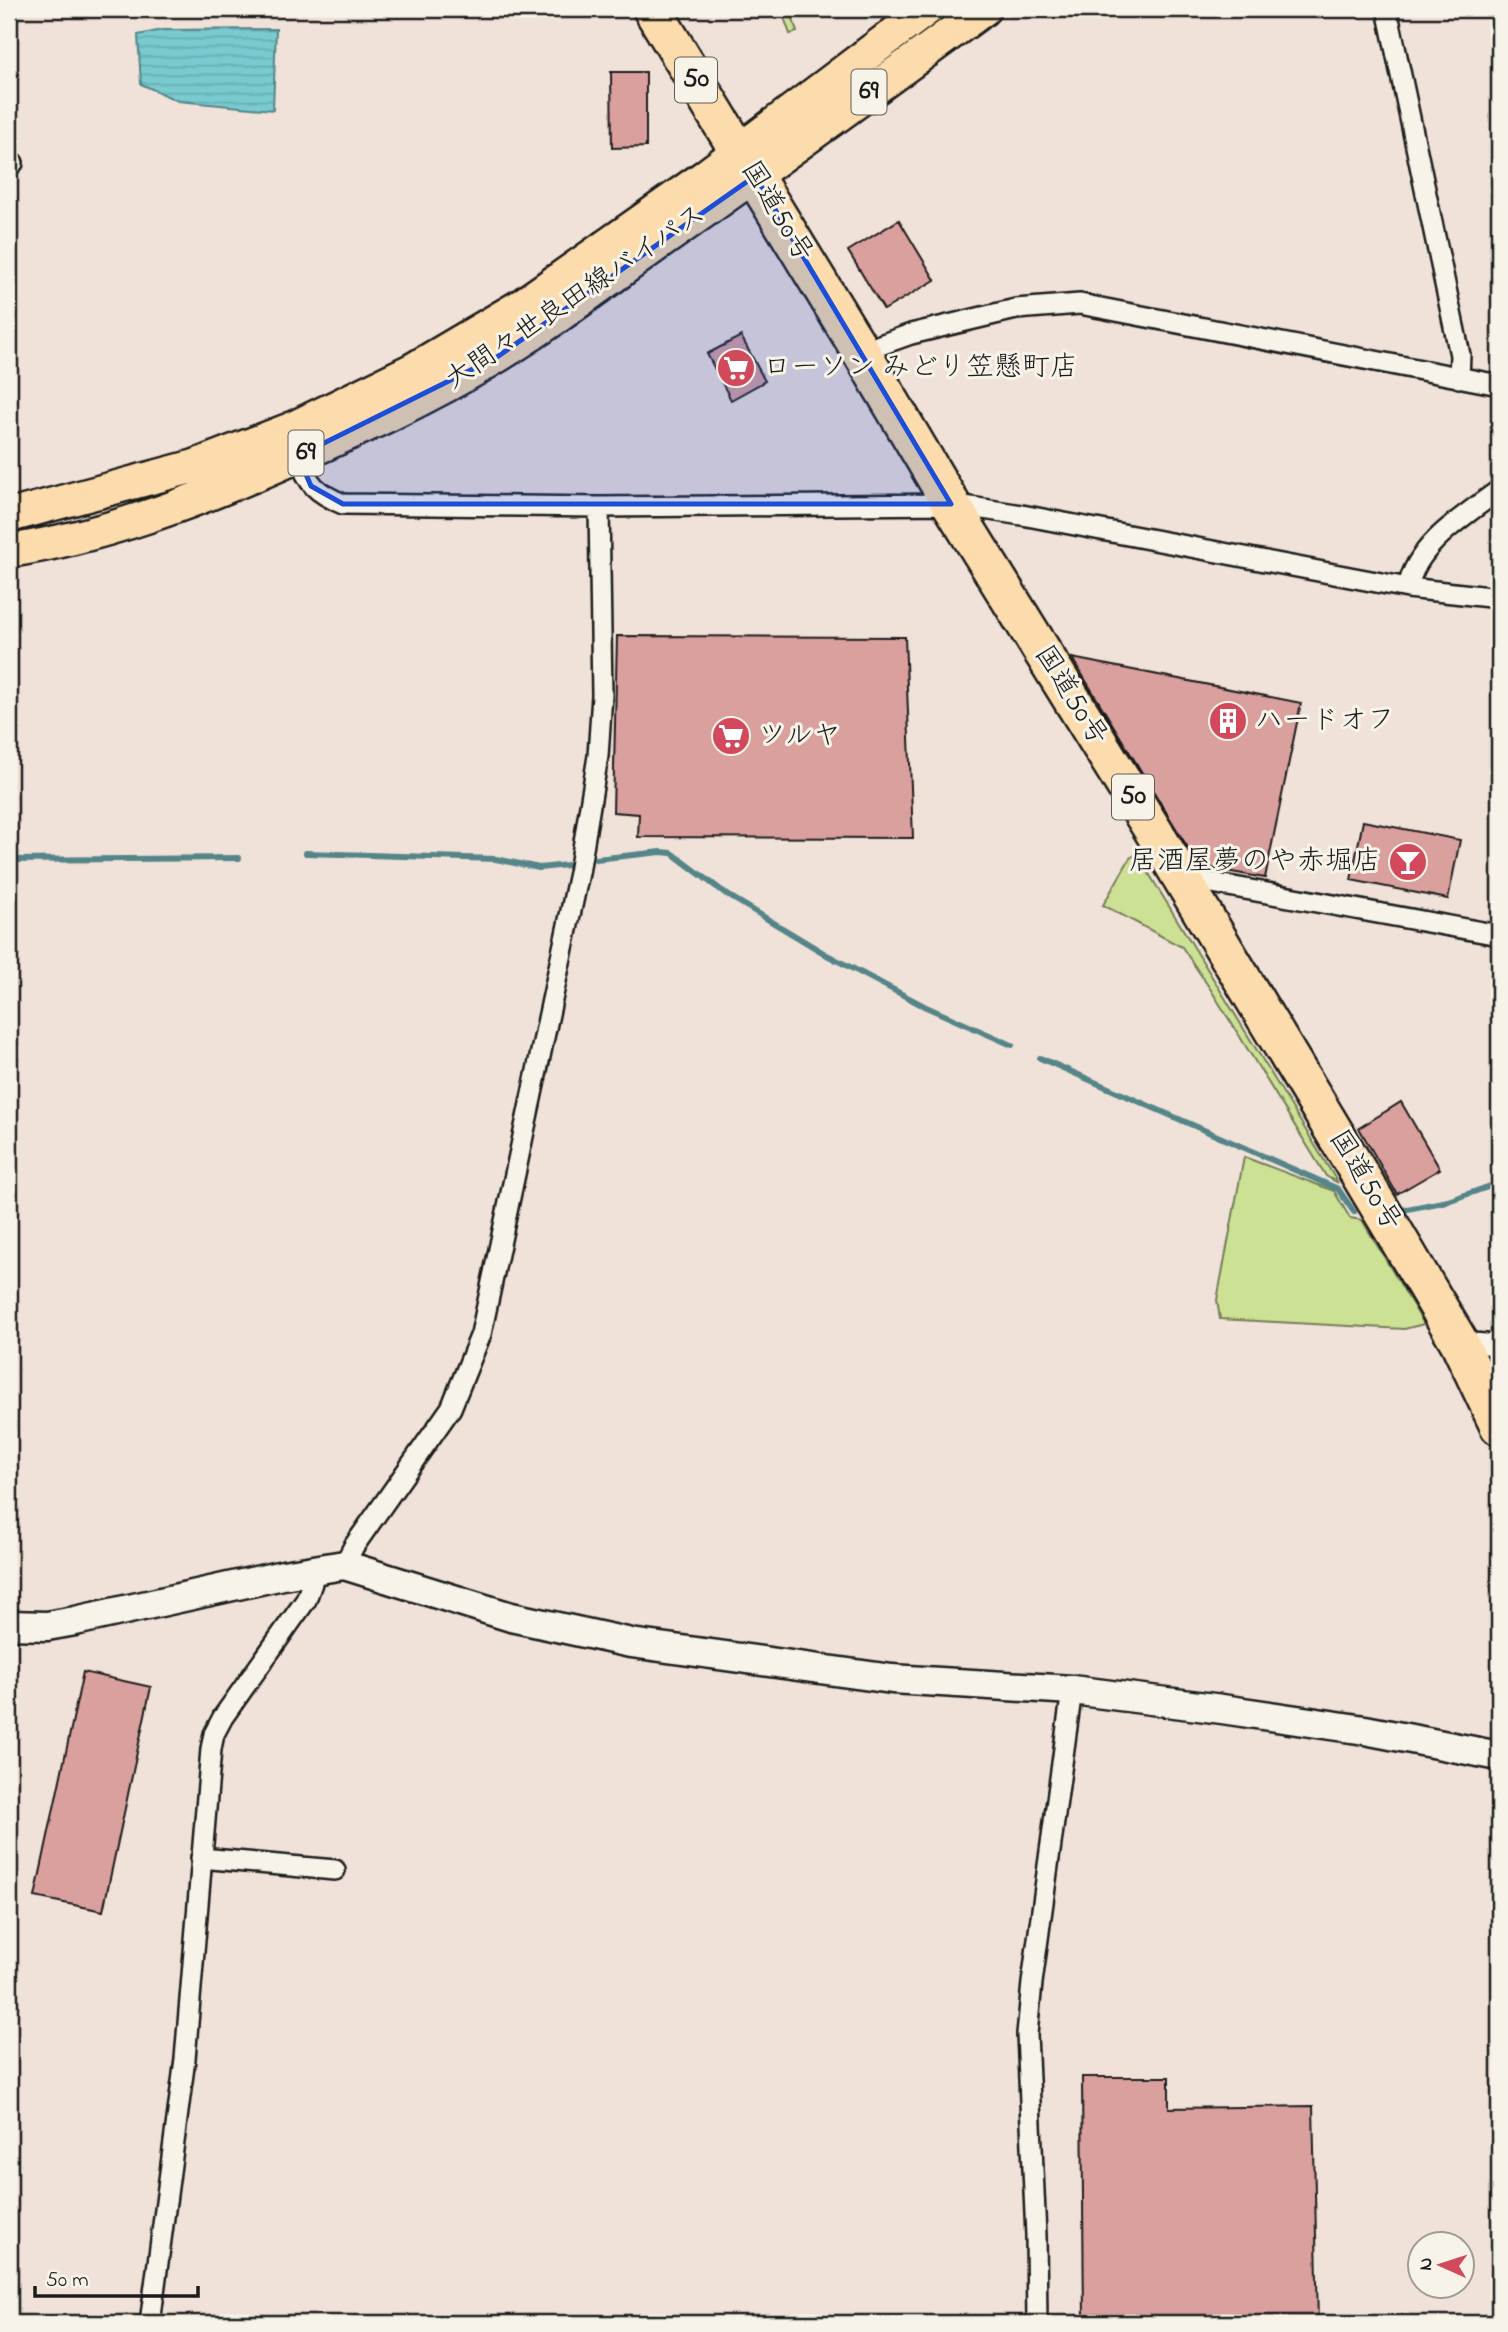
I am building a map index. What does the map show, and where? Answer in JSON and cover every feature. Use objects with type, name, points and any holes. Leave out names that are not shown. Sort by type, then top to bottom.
[{"type":"highway","name":"国道50号","points":[[652,9],[1189,891],[1459,1342],[1499,1426]]},
{"type":"main road","name":"大間々世良田線バイパス","points":[[9,551],[86,535],[229,487],[353,433],[429,396],[497,357],[747,164],[927,9]]},
{"type":"main road","name":"大間々世良田線バイパス","points":[[9,516],[195,466],[291,429],[412,370],[522,305],[747,164],[984,9]]},
{"type":"street","points":[[1387,9],[1460,355],[1460,377]]},
{"type":"street","points":[[863,355],[880,345],[911,334],[1016,309],[1080,304],[1499,385]]},
{"type":"street","points":[[298,456],[311,486],[323,496],[343,504],[599,507],[951,504],[1408,588],[1499,598]]},
{"type":"street","points":[[1408,588],[1413,569],[1438,539],[1499,490]]},
{"type":"street","points":[[344,1565],[354,1546],[451,1408],[481,1334],[579,873],[598,756],[602,695],[599,507]]},
{"type":"street","points":[[1189,891],[1202,884],[1212,883],[1499,935]]},
{"type":"street","points":[[1459,1342],[1499,1345]]},
{"type":"street","points":[[9,1625],[47,1626],[75,1622],[312,1569],[344,1565],[511,1617],[631,1643],[898,1680],[1072,1690],[1365,1730],[1499,1756]]},
{"type":"street","points":[[150,2323],[185,2059],[214,1734],[230,1706],[306,1600],[312,1583],[312,1569]]},
{"type":"street","points":[[1037,2323],[1027,2034],[1072,1690]]},
{"type":"street","points":[[201,1858],[335,1870]]},
{"type":"highlighted area","points":[[755,176],[951,504],[343,504],[311,486],[298,456],[497,357]]},
{"type":"green space","points":[[781,9],[790,9],[797,32],[790,34]]},
{"type":"green space","points":[[1137,854],[1338,1183],[1326,1176],[1182,947],[1103,905],[1130,858]]},
{"type":"green space","points":[[1244,1157],[1334,1191],[1350,1218],[1362,1220],[1424,1324],[1404,1329],[1220,1319],[1217,1300]]},
{"type":"water","points":[[276,29],[273,110],[178,101],[141,84],[138,35],[162,30]]},
{"type":"building","points":[[611,72],[646,72],[646,147],[612,148]]},
{"type":"building","points":[[899,220],[935,280],[884,310],[848,251]]},
{"type":"building","name":"ローソン みどり笠懸町店","points":[[741,336],[765,381],[731,400],[707,354]]},
{"type":"building","points":[[617,636],[905,637],[913,838],[638,837],[639,814],[613,812]]},
{"type":"building","points":[[1072,658],[1301,703],[1265,878],[1199,866]]},
{"type":"building","points":[[1363,821],[1460,840],[1448,899],[1351,880]]},
{"type":"building","points":[[1401,1102],[1440,1169],[1397,1194],[1359,1128]]},
{"type":"building","points":[[83,1672],[151,1687],[103,1911],[35,1897]]},
{"type":"building","points":[[1082,2077],[1169,2077],[1169,2108],[1313,2106],[1318,2323],[1084,2323]]},
{"type":"waterway","points":[[306,853],[496,859],[539,868],[568,865]]},
{"type":"waterway","points":[[596,859],[672,853],[726,894],[827,955],[926,1007],[1012,1045]]},
{"type":"waterway","points":[[9,860],[239,858]]},
{"type":"waterway","points":[[1040,1058],[1338,1189],[1354,1212]]},
{"type":"waterway","points":[[1402,1210],[1448,1201],[1499,1183]]},
{"type":"place","name":"ローソン みどり笠懸町店","points":[[736,368]]},
{"type":"place","name":"ハードオフ","points":[[1228,721]]},
{"type":"place","name":"ツルヤ","points":[[731,736]]},
{"type":"place","name":"居酒屋夢のや赤堀店","points":[[1408,862]]}]
